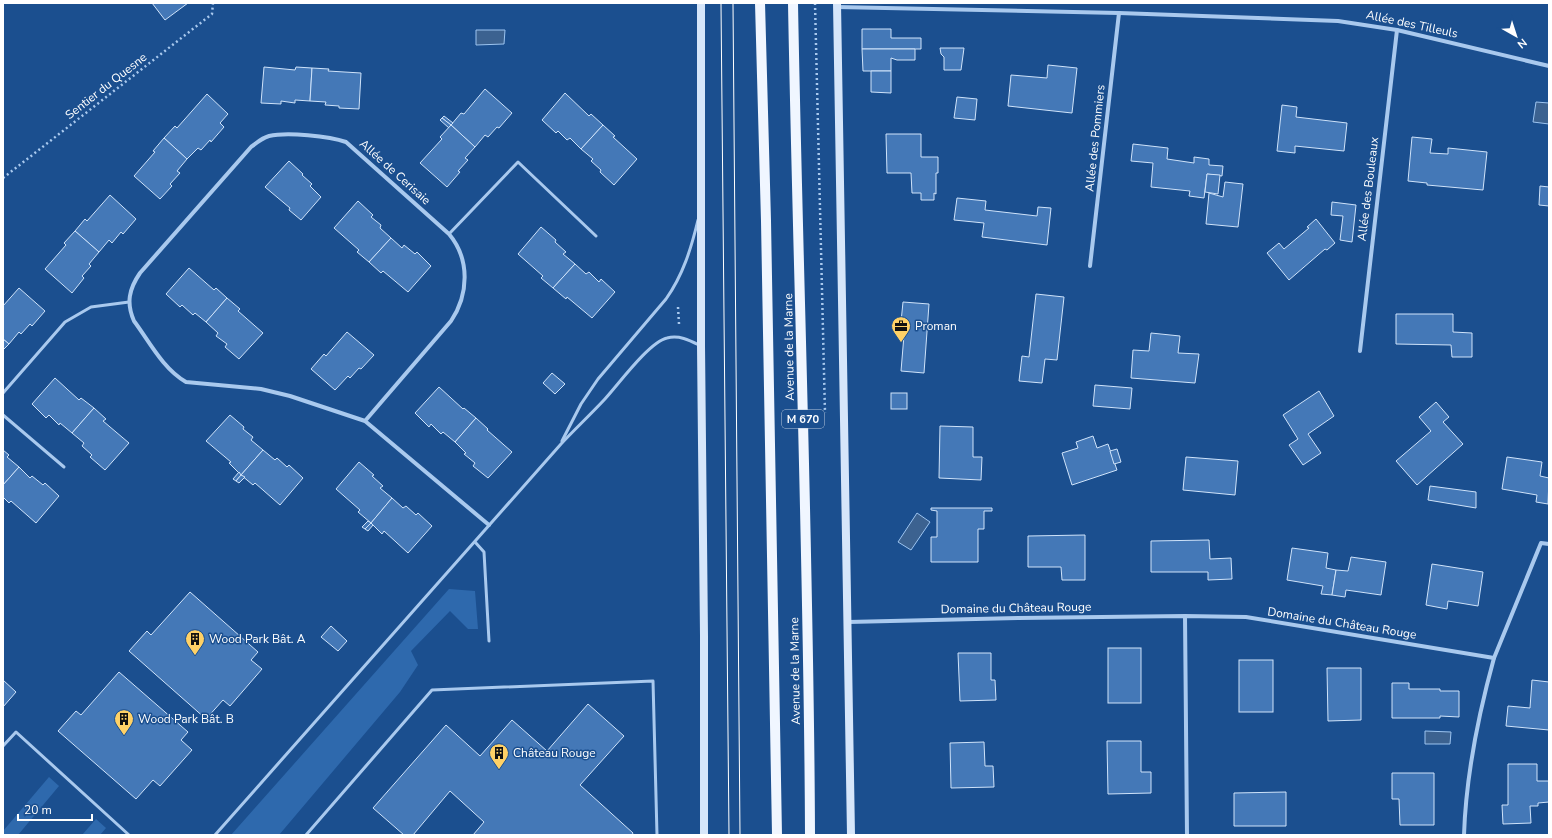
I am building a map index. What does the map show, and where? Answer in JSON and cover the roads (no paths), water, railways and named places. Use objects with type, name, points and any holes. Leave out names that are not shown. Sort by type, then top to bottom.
[{"type":"main road","name":"Avenue de la Marne","points":[[760,3],[766,221],[777,835]]},
{"type":"main road","name":"Avenue de la Marne","points":[[793,3],[796,167],[802,342],[810,835]]},
{"type":"street","points":[[701,3],[701,346],[704,636],[704,835]]},
{"type":"street","points":[[837,5],[848,622],[850,835]]},
{"type":"street","name":"Allée des Tilleuls","points":[[837,5],[1338,21],[1397,30],[1549,66]]},
{"type":"street","name":"Allée des Pommiers","points":[[1090,266],[1118,13]]},
{"type":"street","name":"Allée des Bouleaux","points":[[1360,351],[1397,30]]},
{"type":"street","name":"Allée de Cerisaie","points":[[365,421],[451,321],[458,310],[465,285],[465,273],[460,250],[449,234],[346,142],[328,136],[268,136],[251,147],[140,273],[133,283],[130,293],[130,312],[134,321],[170,369],[186,382],[261,389],[290,396],[365,421],[489,525]]},
{"type":"street","points":[[1464,835],[1467,787],[1471,761],[1485,692],[1494,658],[1541,543],[1549,544]]},
{"type":"street","points":[[1185,616],[1187,835]]},
{"type":"street","name":"Domaine du Château Rouge","points":[[848,622],[1018,618],[1185,616],[1246,617],[1494,658]]},
{"type":"lane","points":[[449,234],[518,162],[596,236]]},
{"type":"lane","points":[[561,444],[581,404],[598,379],[675,287],[686,263],[701,209]]},
{"type":"lane","points":[[3,393],[65,322],[91,307],[129,302]]},
{"type":"lane","points":[[215,835],[561,444],[604,401],[658,342],[666,338],[677,337],[687,339],[701,346]]},
{"type":"lane","points":[[3,415],[64,467]]},
{"type":"lane","points":[[475,542],[484,552],[489,642]]},
{"type":"lane","points":[[306,835],[432,690],[653,681],[657,835]]},
{"type":"lane","points":[[3,746],[16,732],[129,835]]},
{"type":"tram line","points":[[721,3],[729,835]]},
{"type":"tram line","points":[[733,3],[740,835]]},
{"type":"place","name":"Proman","points":[[901,343]]},
{"type":"place","name":"Wood Park Bât. A","points":[[195,656]]},
{"type":"place","name":"Wood Park Bât. B","points":[[124,736]]},
{"type":"place","name":"Château Rouge","points":[[499,770]]}]
